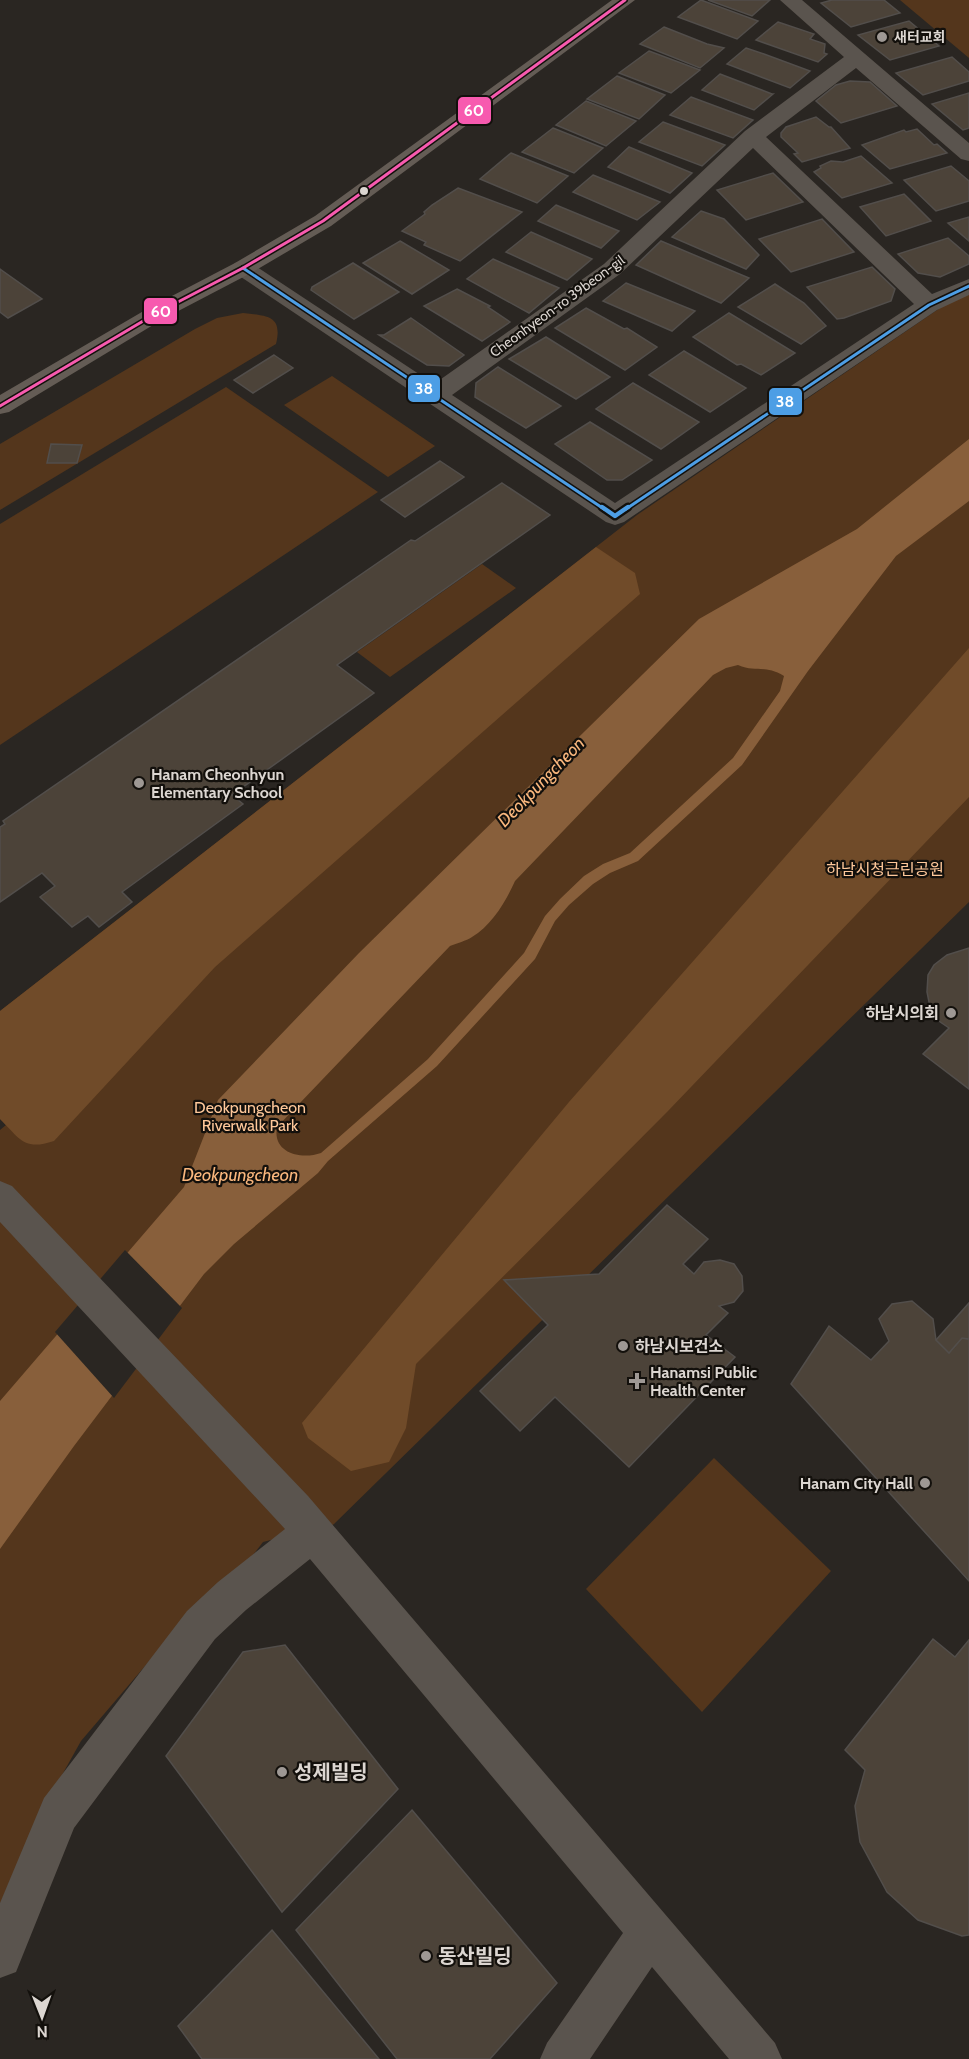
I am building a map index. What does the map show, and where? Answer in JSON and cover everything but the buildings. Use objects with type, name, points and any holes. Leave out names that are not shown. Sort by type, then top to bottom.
[{"type":"main road","points":[[0,406],[155,314],[243,268],[323,221],[625,0]]},
{"type":"street","points":[[790,0],[969,154]]},
{"type":"street","name":"Cheonhyeon-ro 39beon-gil","points":[[434,396],[612,269],[753,136],[856,58]]},
{"type":"street","points":[[753,136],[929,304]]},
{"type":"street","points":[[243,268],[615,516],[929,304],[969,286]]},
{"type":"street","points":[[0,1197],[313,1532],[759,2059]]},
{"type":"street","points":[[0,1956],[59,1813],[201,1625],[232,1596],[313,1532]]},
{"type":"street","points":[[563,2059],[613,1983],[651,1932]]},
{"type":"green space","points":[[900,0],[969,0],[969,58]]},
{"type":"green space","name":"Deokpungcheon Riverwalk Park","points":[[969,294],[969,902],[334,1524],[327,1529],[319,1528],[263,1542],[246,1564],[192,1611],[81,1741],[34,1825],[0,1904],[0,1130],[6,1125],[0,1119],[0,1011],[637,515],[943,306]]},
{"type":"green space","points":[[243,313],[266,316],[275,322],[278,334],[276,344],[0,510],[0,444],[195,329],[217,318]]},
{"type":"green space","points":[[332,376],[435,446],[388,477],[284,405]]},
{"type":"green space","points":[[226,387],[378,492],[0,745],[0,524]]},
{"type":"green space","points":[[596,547],[635,573],[640,594],[215,967],[54,1141],[36,1145],[29,1144],[18,1137],[0,1119],[0,1011]]},
{"type":"green space","points":[[482,564],[516,588],[390,677],[357,652]]},
{"type":"green space","name":"하남시청근린공원","points":[[969,648],[969,797],[668,1111],[416,1364],[406,1428],[389,1462],[351,1471],[308,1438],[302,1423],[569,1102]]},
{"type":"green space","points":[[714,1458],[831,1571],[702,1712],[586,1589]]},
{"type":"water","name":"Deokpungcheon","points":[[969,439],[969,501],[896,556],[808,671],[742,765],[638,861],[610,873],[569,905],[555,921],[535,959],[437,1066],[328,1161],[318,1173],[234,1244],[204,1274],[74,1446],[0,1549],[0,1401],[184,1187],[218,1100],[359,953],[699,619],[857,529]],"holes":[[[738,665],[771,670],[784,676],[780,691],[733,758],[630,853],[603,864],[584,876],[560,899],[545,916],[524,953],[428,1059],[321,1153],[297,1155],[283,1148],[279,1143],[277,1127],[450,946],[470,938],[486,926],[503,904],[515,881],[713,675],[726,668]]]},
{"type":"pier","points":[[125,1250],[182,1308],[114,1398],[55,1332]]},
{"type":"transit line","name":"60","points":[[0,406],[155,314],[243,268],[323,221],[625,0]]},
{"type":"transit line","name":"38","points":[[243,268],[615,516],[929,305],[969,286]]},
{"type":"place","name":"새터교회","points":[[882,37]]},
{"type":"place","name":"Hanam Cheonhyun Elementary School","points":[[139,783]]},
{"type":"place","name":"하남시의회","points":[[951,1013]]},
{"type":"place","name":"하남시보건소","points":[[623,1346]]},
{"type":"place","name":"Hanamsi Public Health Center","points":[[637,1381]]},
{"type":"place","name":"Hanam City Hall","points":[[925,1483]]},
{"type":"place","name":"성제빌딩","points":[[282,1772]]},
{"type":"place","name":"동산빌딩","points":[[426,1956]]}]
